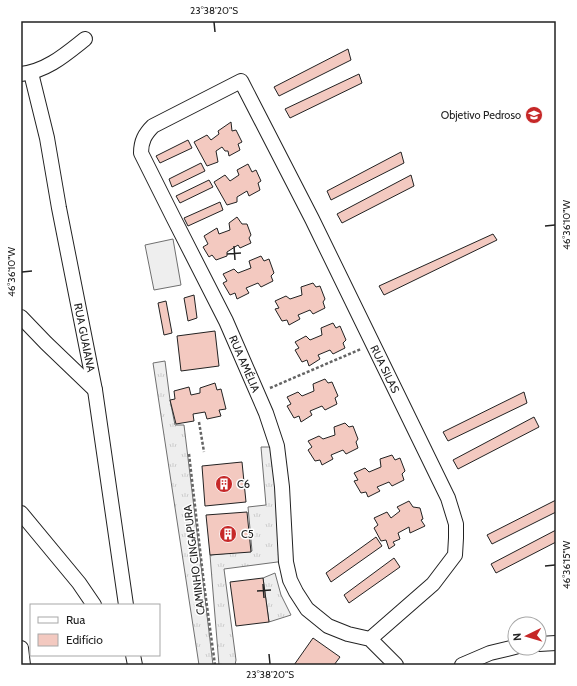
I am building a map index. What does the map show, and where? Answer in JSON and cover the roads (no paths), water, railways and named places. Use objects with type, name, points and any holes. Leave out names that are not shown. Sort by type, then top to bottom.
[{"type":"street","points":[[26,73],[47,66],[85,39]]},
{"type":"street","name":"RUA GUAIANA","points":[[26,73],[47,138],[59,208],[95,390],[126,604]]},
{"type":"street","name":"RUA SILAS","points":[[241,81],[315,226],[448,498],[456,524],[454,555],[433,584],[370,639]]},
{"type":"street","name":"RUA AMÉLIA","points":[[241,81],[153,126],[145,134],[141,144],[141,152],[226,321],[266,413],[277,446],[282,488],[286,562],[290,580],[307,609],[328,626],[348,634],[370,639]]},
{"type":"street","points":[[21,317],[95,390]]},
{"type":"street","points":[[21,513],[79,583],[93,604]]},
{"type":"street","points":[[370,639],[396,665]]},
{"type":"street","points":[[21,648],[23,665]]},
{"type":"street","points":[[462,665],[490,653],[507,649]]},
{"type":"place","name":"Objetivo Pedroso","points":[[534,115]]},
{"type":"place","name":"C6","points":[[224,484]]},
{"type":"place","name":"C5","points":[[228,534]]}]
